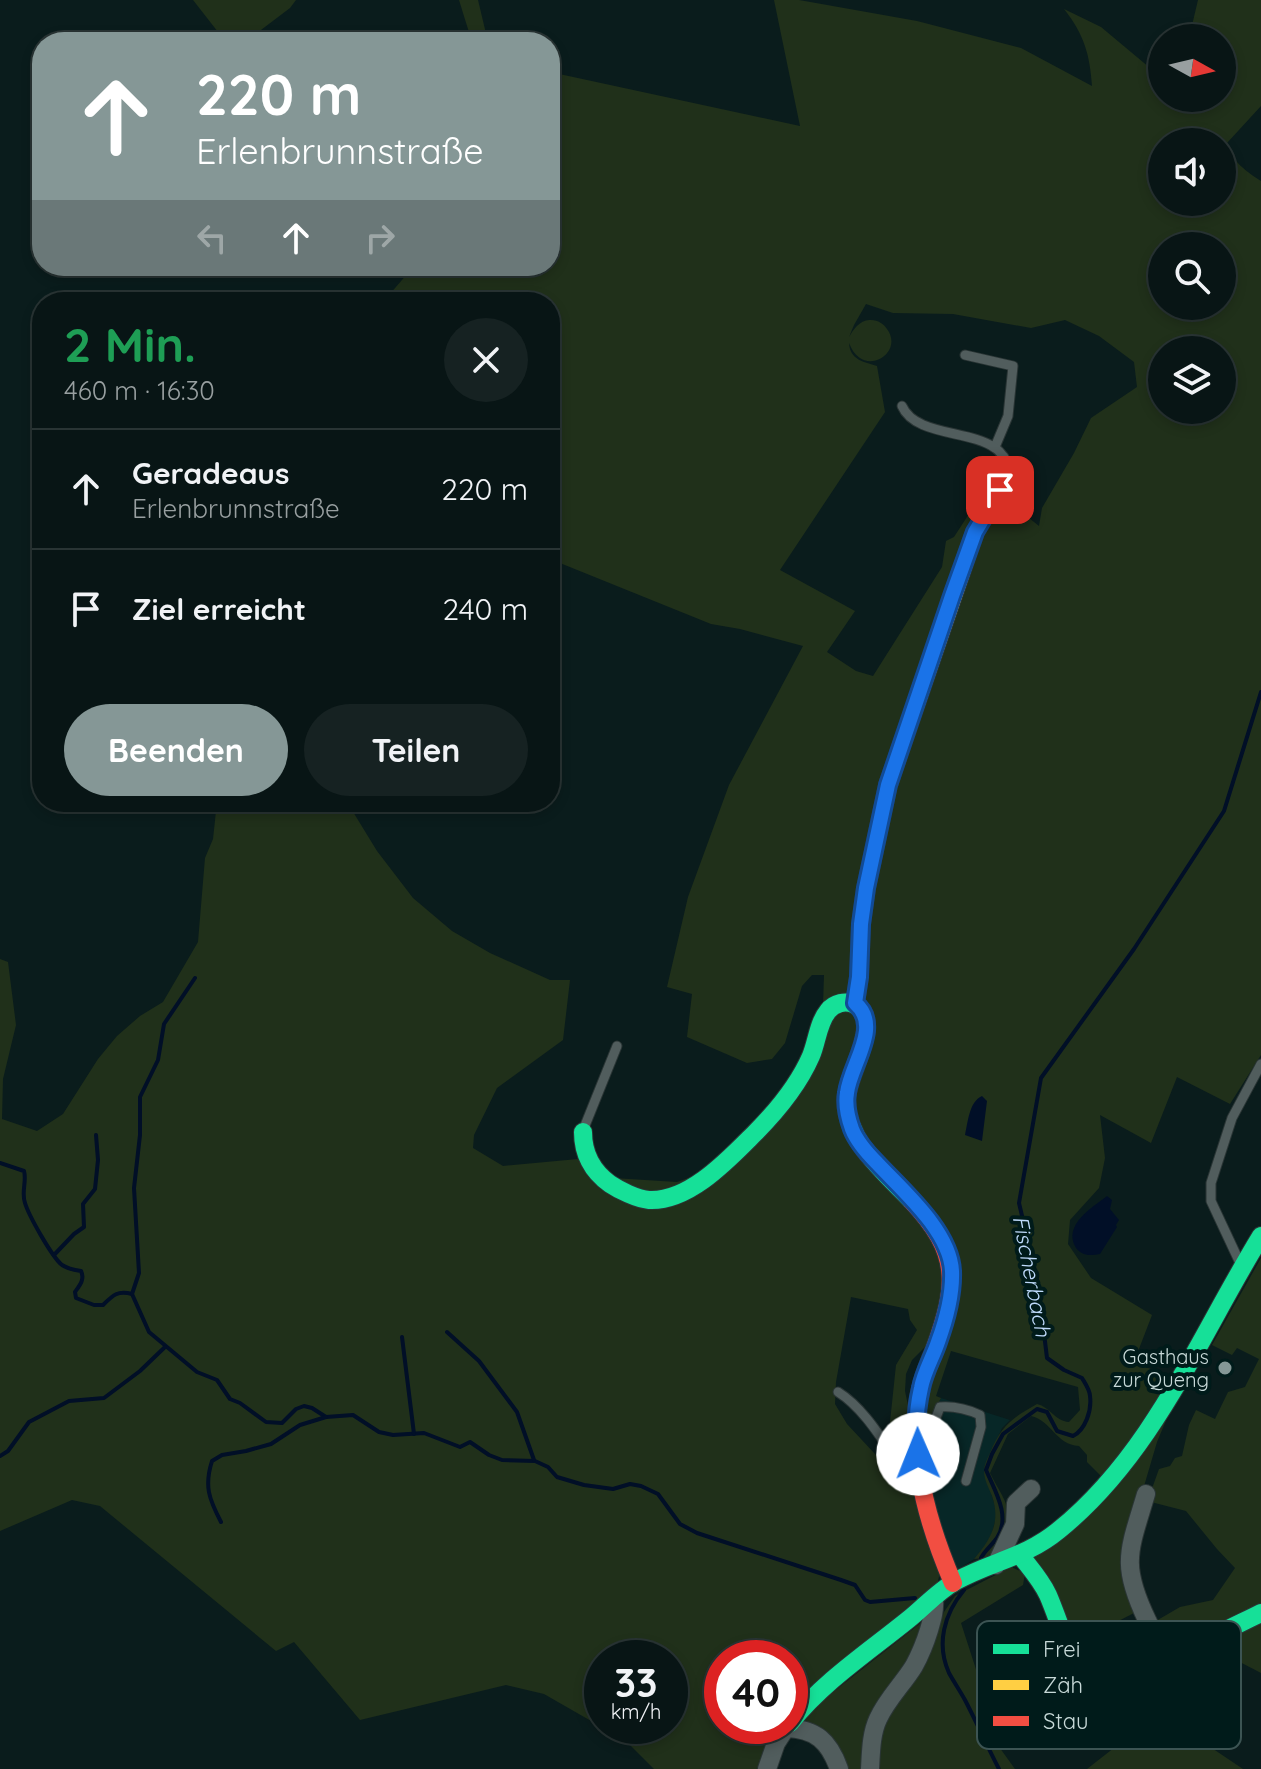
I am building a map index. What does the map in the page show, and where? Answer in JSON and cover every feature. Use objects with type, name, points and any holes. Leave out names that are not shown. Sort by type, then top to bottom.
[{"type":"street","points":[[855,1003],[866,888],[888,785],[975,532],[1000,490]]},
{"type":"street","points":[[583,1132],[582,1149],[590,1164],[607,1182],[627,1193],[650,1200],[681,1193],[705,1181],[724,1164],[796,1086],[814,1047],[822,1019],[832,1005],[855,1003],[863,1010],[867,1022],[863,1046],[852,1069],[846,1095],[848,1117],[854,1134],[865,1151],[937,1231],[949,1250],[951,1296],[939,1341],[921,1385],[915,1432],[923,1496],[931,1523],[958,1580]]},
{"type":"street","points":[[808,1701],[843,1667],[958,1580],[1020,1555],[1052,1536],[1102,1493],[1121,1470],[1189,1365],[1241,1266],[1261,1236]]},
{"type":"street","points":[[993,1566],[1015,1524],[1016,1503],[1031,1489]]},
{"type":"street","points":[[1146,1494],[1131,1538],[1129,1567],[1135,1594],[1147,1621]]},
{"type":"street","points":[[1020,1555],[1040,1581],[1058,1621]]},
{"type":"street","points":[[870,1769],[876,1723],[914,1667],[925,1644],[933,1617],[934,1599]]},
{"type":"street","points":[[1241,1624],[1261,1613]]},
{"type":"street","points":[[808,1732],[818,1736],[834,1756],[839,1769]]},
{"type":"street","points":[[767,1769],[776,1744]]},
{"type":"lane","points":[[965,355],[1013,366],[1008,416],[995,447]]},
{"type":"lane","points":[[902,406],[911,419],[995,447],[1004,457],[1000,490]]},
{"type":"lane","points":[[583,1132],[617,1046]]},
{"type":"lane","points":[[1241,1266],[1211,1201],[1211,1183],[1232,1118],[1261,1064]]},
{"type":"lane","points":[[838,1392],[853,1404],[923,1496]]},
{"type":"lane","points":[[921,1476],[927,1441],[940,1407],[950,1406],[980,1415],[981,1427],[966,1481]]},
{"type":"shaded area","points":[[982,1096],[987,1101],[982,1141],[965,1135],[972,1108]]},
{"type":"shaded area","points":[[1107,1196],[1112,1200],[1110,1209],[1119,1220],[1117,1227],[1100,1254],[1084,1254],[1078,1251],[1073,1240],[1076,1224]]},
{"type":"shaded area","points":[[941,1398],[1010,1420],[1002,1428],[984,1469],[997,1513],[992,1533],[974,1559],[954,1572],[924,1476],[933,1413]]},
{"type":"green space","points":[[193,0],[296,0],[258,32],[218,32]]},
{"type":"green space","points":[[459,0],[478,0],[486,32],[469,32]]},
{"type":"green space","points":[[774,0],[799,0],[917,21],[1021,48],[1092,86],[1085,45],[1064,9],[1101,27],[1148,66],[1148,112],[1236,112],[1236,24],[1192,24],[1198,0],[1261,0],[1261,106],[1236,133],[1236,128],[1148,128],[1148,216],[1236,216],[1236,161],[1261,181],[1261,1055],[1230,1104],[1177,1077],[1151,1143],[1100,1115],[1105,1158],[1099,1188],[1070,1220],[1068,1244],[1091,1278],[1152,1315],[1137,1354],[1140,1365],[1173,1377],[1104,1479],[1087,1462],[1087,1455],[1079,1446],[1059,1437],[1038,1418],[1031,1416],[1008,1434],[990,1473],[1005,1501],[1009,1519],[994,1557],[974,1559],[990,1537],[995,1522],[995,1505],[984,1471],[998,1436],[1014,1419],[1037,1404],[1069,1422],[1080,1410],[1078,1387],[951,1351],[936,1396],[941,1398],[922,1449],[933,1339],[912,1360],[906,1374],[905,1391],[911,1420],[911,1465],[890,1422],[896,1365],[917,1330],[910,1320],[908,1309],[851,1297],[835,1404],[847,1424],[917,1499],[941,1568],[937,1585],[808,1698],[808,1640],[704,1640],[704,1744],[772,1744],[761,1769],[654,1769],[629,1744],[688,1744],[688,1640],[584,1640],[584,1717],[544,1694],[506,1685],[360,1720],[294,1642],[276,1651],[100,1506],[72,1500],[0,1531],[0,959],[8,962],[16,1025],[3,1079],[2,1119],[37,1131],[63,1114],[98,1059],[117,1036],[140,1016],[163,1002],[198,942],[205,858],[213,839],[216,812],[353,812],[377,851],[413,898],[452,931],[490,953],[550,980],[570,980],[563,1040],[497,1088],[474,1135],[473,1148],[503,1166],[578,1159],[613,1178],[677,1182],[700,1174],[787,1087],[823,1005],[824,975],[812,975],[802,986],[785,1043],[772,1059],[747,1063],[687,1037],[692,994],[667,987],[688,897],[729,785],[803,646],[711,624],[560,563],[560,292],[392,292],[405,276],[560,276],[560,74],[800,126]],"holes":[[[866,304],[893,313],[953,314],[1031,328],[1065,320],[1099,336],[1134,362],[1137,387],[1091,418],[1042,508],[1039,526],[1019,510],[1012,523],[1004,523],[978,500],[954,537],[946,541],[942,567],[873,676],[856,671],[827,652],[855,611],[780,570],[885,412],[877,366],[855,357],[850,349],[849,343],[855,354],[863,360],[872,361],[887,354],[891,347],[887,329],[874,320],[863,321],[849,337]]]},
{"type":"green space","points":[[1261,1258],[1261,1673],[1241,1663],[1241,1621],[1156,1621],[1180,1607],[1213,1600],[1235,1568],[1186,1511],[1151,1502],[1149,1497],[1159,1469],[1170,1466],[1175,1458],[1182,1456],[1196,1410],[1215,1419],[1228,1392],[1245,1387],[1259,1359],[1237,1348],[1232,1355],[1212,1345]]},
{"type":"green space","points":[[1167,1418],[1127,1544],[1138,1611],[1118,1621],[1060,1621],[1031,1555]]},
{"type":"green space","points":[[1011,1567],[1025,1573],[1023,1585],[961,1623],[977,1672],[977,1749],[1001,1749],[1015,1769],[876,1769],[881,1730],[929,1652],[944,1612],[955,1596]]},
{"type":"green space","points":[[927,1618],[864,1769],[843,1769],[808,1731],[808,1712]]},
{"type":"green space","points":[[1113,1749],[1213,1749],[1243,1769],[1087,1769]]},
{"type":"waterway","name":"Fischerbach","points":[[981,1558],[1001,1530],[1002,1512],[986,1470],[1003,1434],[1037,1409],[1047,1412],[1057,1431],[1073,1436],[1084,1425],[1090,1408],[1089,1391],[1082,1378],[1047,1358],[1038,1284],[1019,1203],[1041,1078],[1134,949],[1224,811],[1261,692]]},
{"type":"waterway","points":[[132,1294],[139,1273],[134,1188],[140,1135],[140,1097],[158,1060],[164,1024],[195,978]]},
{"type":"waterway","points":[[54,1255],[84,1227],[83,1204],[95,1189],[98,1160],[96,1135]]},
{"type":"waterway","points":[[0,1163],[24,1171],[25,1203],[41,1236],[62,1265],[81,1271],[82,1279],[75,1292],[76,1298],[103,1305],[116,1294],[132,1294],[149,1332],[197,1372],[217,1380],[230,1399],[266,1422],[282,1423],[296,1409],[304,1406],[326,1417],[353,1415],[379,1432],[393,1435],[424,1433],[460,1447],[470,1442],[502,1460],[535,1461],[548,1467],[557,1477],[584,1485],[613,1489],[630,1484],[641,1486],[658,1494],[680,1524],[697,1533],[855,1585],[865,1600],[870,1602],[915,1598]]},
{"type":"waterway","points":[[447,1332],[479,1361],[517,1412],[534,1460]]},
{"type":"waterway","points":[[402,1337],[414,1434]]},
{"type":"waterway","points":[[0,1456],[8,1451],[29,1422],[69,1401],[104,1398],[165,1347]]},
{"type":"waterway","points":[[221,1522],[209,1492],[212,1461],[222,1455],[271,1444],[300,1425],[326,1417]]},
{"type":"waterway","name":"Fischerbach","points":[[964,1590],[947,1619],[943,1651],[949,1673],[977,1724]]},
{"type":"waterway","name":"Fischerbach","points":[[989,1749],[999,1769]]},
{"type":"traffic: fast","points":[[583,1132],[590,1161],[610,1184],[628,1194],[649,1200],[679,1194],[720,1167],[771,1116],[806,1067],[828,1011],[840,1003],[848,1003],[863,1012],[866,1023],[846,1100],[848,1115],[860,1143],[911,1200]]},
{"type":"traffic: fast","points":[[808,1703],[943,1589],[1046,1539],[1092,1500],[1148,1430],[1261,1236]]},
{"type":"traffic: fast","points":[[1020,1555],[1045,1590],[1058,1621]]},
{"type":"traffic: fast","points":[[1241,1623],[1261,1613]]},
{"type":"traffic: slow","points":[[855,1003],[866,888],[888,785],[975,532],[1000,490]]},
{"type":"traffic: jam","points":[[911,1200],[939,1237],[950,1271],[948,1307],[921,1387],[916,1432],[924,1499],[953,1583]]},
{"type":"place","name":"Gasthaus zur Queng","points":[[1225,1368]]},
{"type":"route","points":[[918,1454],[915,1432],[921,1385],[939,1341],[951,1296],[949,1250],[916,1206],[865,1151],[848,1117],[846,1095],[852,1069],[863,1046],[867,1022],[863,1010],[855,1003],[861,924],[888,785],[975,532],[1000,490]]}]
